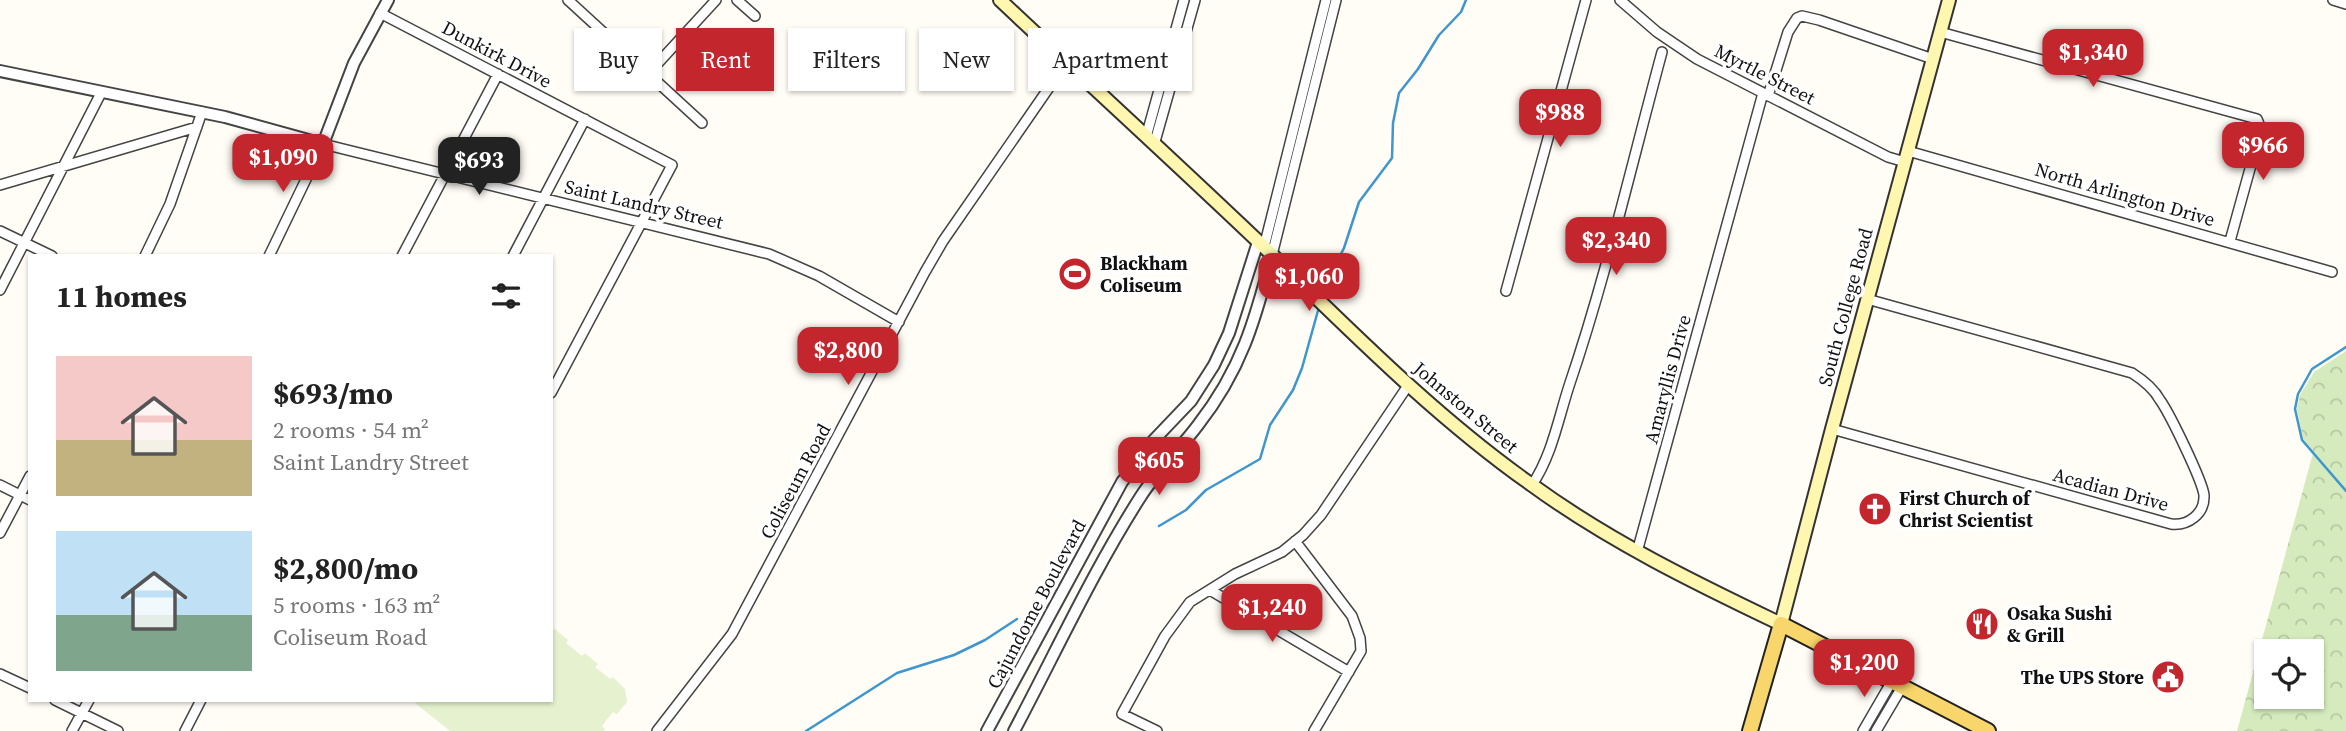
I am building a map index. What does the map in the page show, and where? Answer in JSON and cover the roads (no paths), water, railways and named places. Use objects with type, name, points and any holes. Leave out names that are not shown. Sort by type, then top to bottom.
[{"type":"main road","name":"Johnston Street","points":[[1000,0],[1029,28]]},
{"type":"main road","name":"South College Road","points":[[1781,624],[1949,0]]},
{"type":"main road","name":"Johnston Street","points":[[1096,91],[1409,384],[1469,437],[1532,485],[1637,552],[1988,731]]},
{"type":"main road","points":[[1750,731],[1781,624]]},
{"type":"street","points":[[270,254],[323,144],[354,63],[387,0]]},
{"type":"street","points":[[568,0],[598,28]]},
{"type":"street","points":[[662,59],[716,0]]},
{"type":"street","points":[[737,0],[755,16]]},
{"type":"street","points":[[1150,141],[1184,0]]},
{"type":"street","points":[[1150,141],[1195,0]]},
{"type":"street","points":[[1265,248],[1326,0]]},
{"type":"street","points":[[1265,248],[1336,0]]},
{"type":"street","points":[[1506,291],[1586,0]]},
{"type":"street","points":[[2333,0],[2346,4]]},
{"type":"street","name":"Myrtle Street","points":[[1623,1],[1672,44],[1888,157],[1906,157]]},
{"type":"street","name":"Dunkirk Drive","points":[[380,13],[672,165],[642,221]]},
{"type":"street","name":"Amaryllis Drive","points":[[1637,552],[1766,95],[1788,32],[1797,18],[1802,16],[1933,60]]},
{"type":"street","points":[[1940,32],[2249,115],[2260,123],[2262,130],[2230,241]]},
{"type":"street","points":[[1532,485],[1542,470],[1553,441],[1579,355],[1662,52]]},
{"type":"street","name":"Saint Landry Street","points":[[0,71],[202,112],[769,254],[818,276],[898,322]]},
{"type":"street","points":[[403,254],[498,74]]},
{"type":"street","points":[[662,87],[702,123]]},
{"type":"street","name":"Coliseum Road","points":[[657,731],[733,634],[943,241],[1047,91]]},
{"type":"street","points":[[0,290],[101,93]]},
{"type":"street","points":[[146,254],[170,204],[202,112]]},
{"type":"street","points":[[514,254],[584,119]]},
{"type":"street","points":[[0,185],[197,127]]},
{"type":"street","name":"North Arlington Drive","points":[[1906,157],[2230,241],[2332,272]]},
{"type":"street","points":[[553,389],[642,221]]},
{"type":"street","points":[[0,230],[48,254]]},
{"type":"street","name":"Cajundome Boulevard","points":[[987,731],[1122,482],[1151,443],[1191,401],[1214,365],[1265,248]]},
{"type":"street","name":"Cajundome Boulevard","points":[[1014,731],[1099,564],[1143,493],[1227,384],[1252,330],[1265,248]]},
{"type":"street","name":"Acadian Drive","points":[[1832,429],[2171,524],[2187,523],[2203,505],[2202,487],[2160,398],[2132,373],[1867,299]]},
{"type":"street","points":[[1157,731],[1122,714],[1181,612],[1195,598],[1235,574],[1274,556],[1295,541],[1321,514],[1409,384]]},
{"type":"street","points":[[0,533],[28,481]]},
{"type":"street","points":[[0,485],[28,499]]},
{"type":"street","points":[[1094,532],[1113,542]]},
{"type":"street","points":[[1295,541],[1352,616],[1360,638],[1361,652],[1314,731]]},
{"type":"street","points":[[1210,590],[1349,672]]},
{"type":"street","points":[[0,674],[28,687]]},
{"type":"street","points":[[1863,731],[1897,684]]},
{"type":"street","points":[[1876,731],[1897,684]]},
{"type":"street","points":[[59,702],[118,731]]},
{"type":"street","points":[[72,731],[88,702]]},
{"type":"street","points":[[185,731],[200,702]]},
{"type":"waterway","points":[[1321,297],[1344,248],[1359,202],[1392,158],[1393,123],[1399,93],[1439,35],[1461,12],[1466,0]]},
{"type":"waterway","points":[[1159,526],[1186,510],[1206,490],[1260,459],[1270,425],[1293,390],[1302,368],[1319,307]]},
{"type":"waterway","points":[[2346,347],[2312,369],[2298,394],[2295,409],[2302,440],[2346,491]]},
{"type":"waterway","points":[[806,731],[897,673],[954,655],[985,640],[1017,619]]},
{"type":"place","name":"Blackham Coliseum","points":[[1075,274]]},
{"type":"place","name":"First Church of Christ Scientist","points":[[1875,509]]},
{"type":"place","name":"Osaka Sushi & Grill","points":[[1982,624]]},
{"type":"place","name":"The UPS Store","points":[[2168,677]]}]
